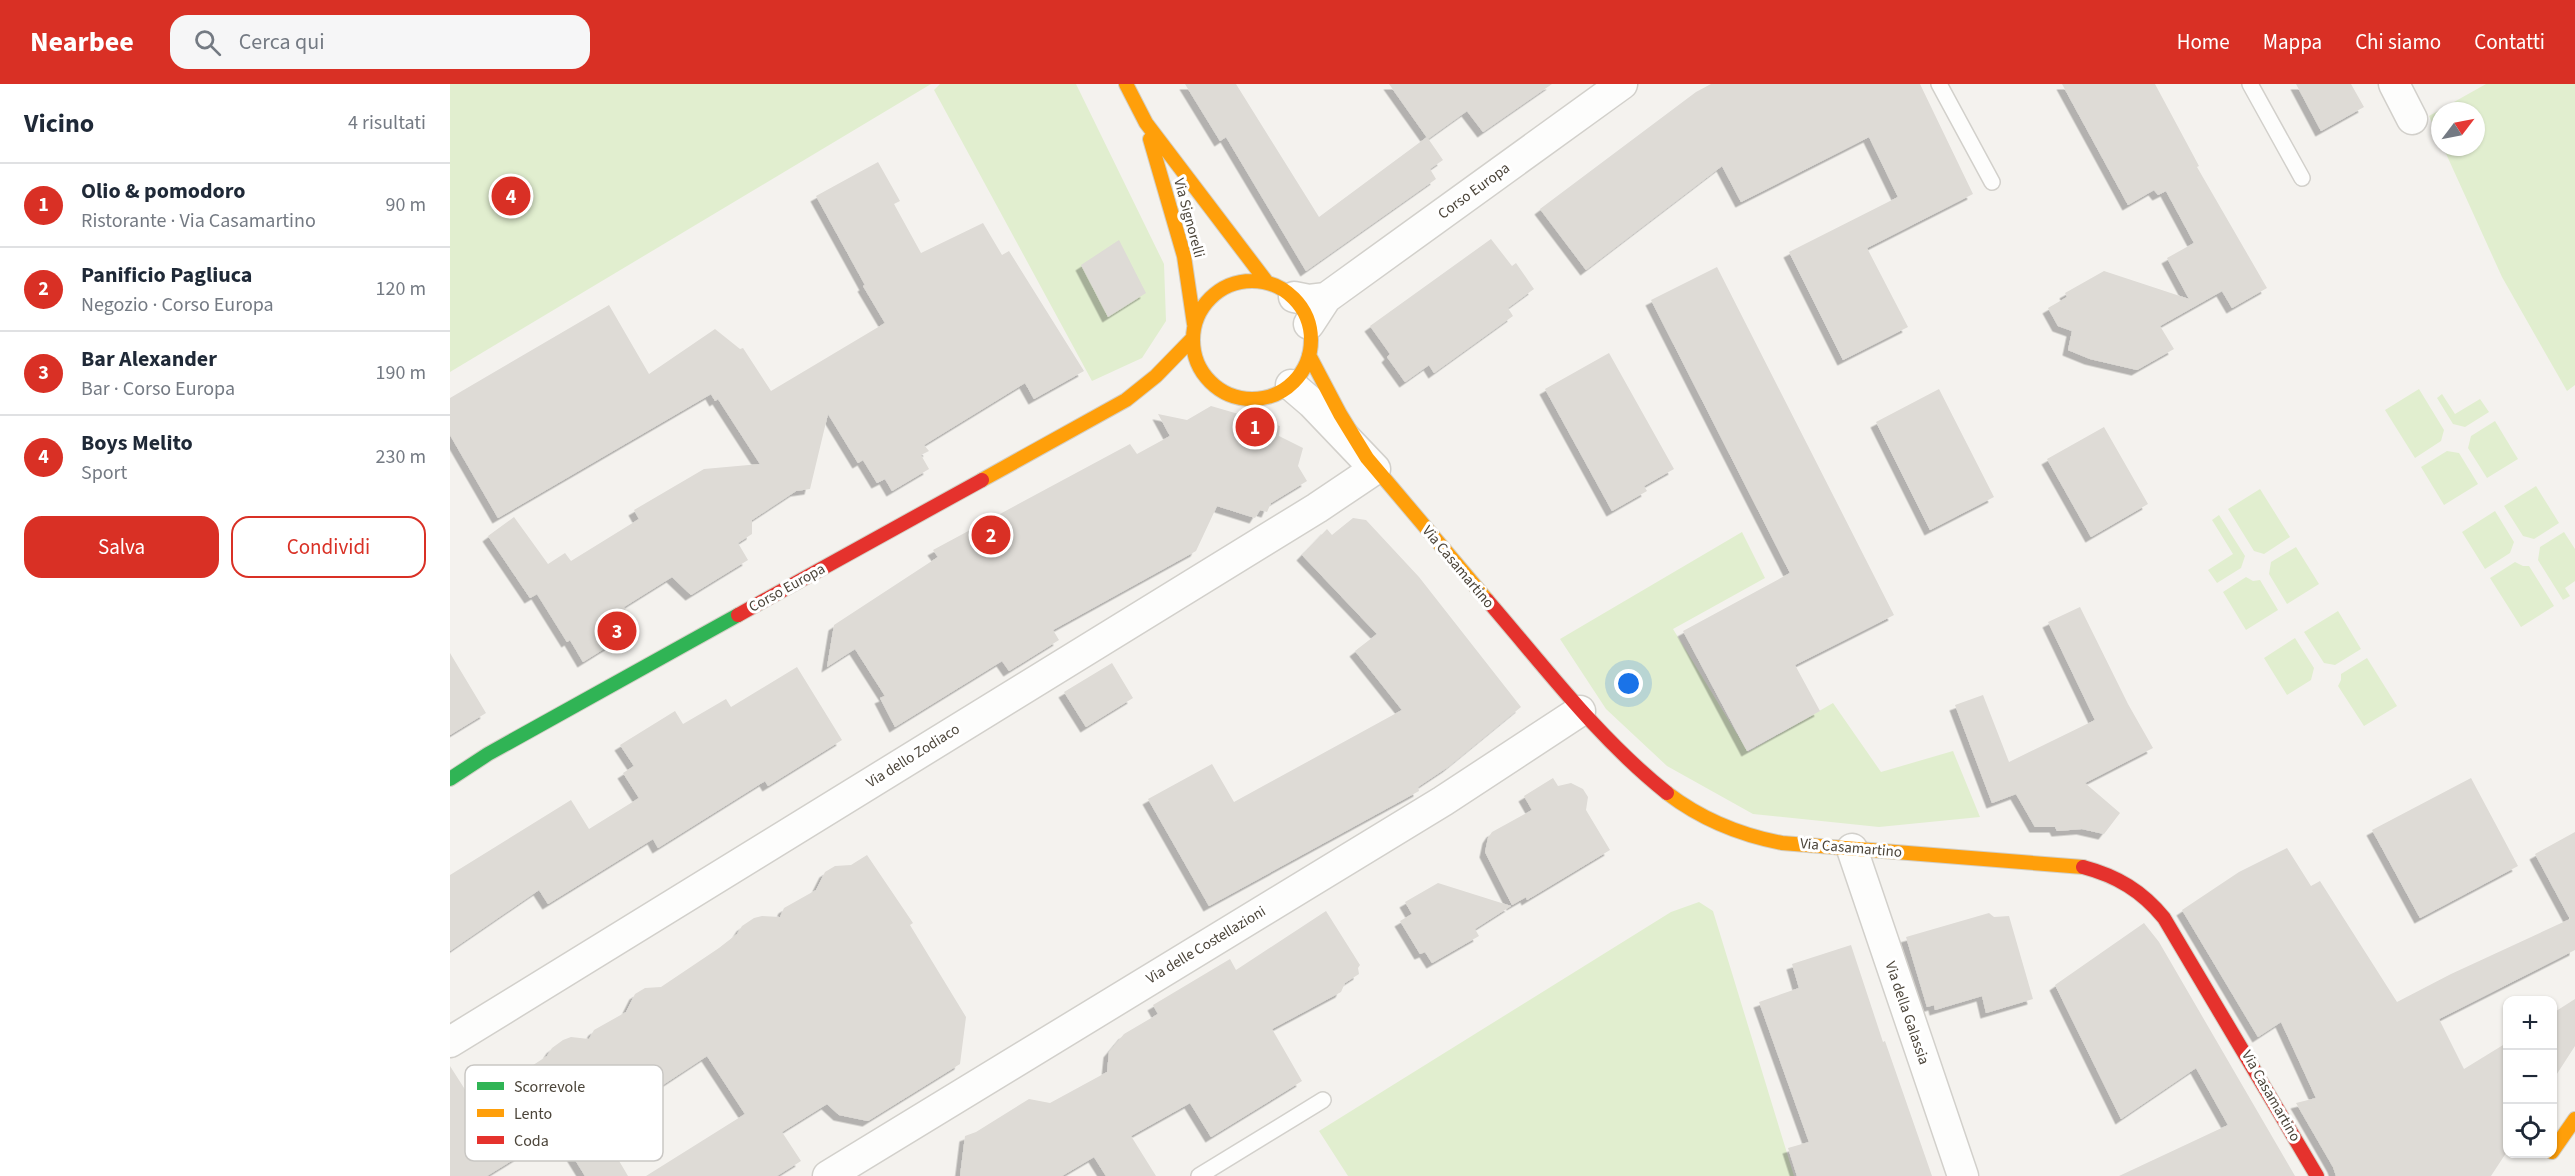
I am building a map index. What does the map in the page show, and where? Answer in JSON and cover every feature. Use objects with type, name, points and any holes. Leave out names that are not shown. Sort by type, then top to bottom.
[{"type":"main road","name":"Via Signorelli","points":[[1126,84],[1146,123],[1266,281]]},
{"type":"main road","name":"Via Signorelli","points":[[1146,123],[1184,256],[1194,324]]},
{"type":"main road","points":[[1243,280],[1266,281],[1281,287],[1294,297],[1301,305],[1309,324],[1311,340],[1309,355],[1302,371],[1291,385],[1276,394],[1250,399],[1224,393],[1204,382],[1196,362],[1192,339],[1194,324],[1204,303],[1221,287],[1243,280]]},
{"type":"main road","name":"Corso Europa","points":[[450,779],[488,754],[1126,400],[1156,376],[1192,339]]},
{"type":"main road","name":"Via Casamartino","points":[[1309,355],[1336,408],[1375,469],[1580,711],[1624,757],[1656,784],[1708,819],[1748,835],[1794,844],[2076,865],[2101,871],[2123,880],[2147,896],[2175,932],[2317,1176]]},
{"type":"main road","name":"Corso Europa","points":[[1126,400],[1168,387]]},
{"type":"main road","points":[[2557,1146],[2575,1119]]},
{"type":"street","name":"Corso Europa","points":[[1309,324],[1326,297],[1622,84]]},
{"type":"street","points":[[2394,84],[2412,119]]},
{"type":"street","points":[[1294,297],[1309,300],[1326,297]]},
{"type":"street","name":"Via Casamartino","points":[[1291,385],[1312,403],[1375,469]]},
{"type":"street","name":"Via dello Zodiaco","points":[[450,1041],[1317,508],[1375,469]]},
{"type":"street","name":"Via delle Costellazioni","points":[[828,1176],[1443,801],[1580,711]]},
{"type":"street","name":"Via della Galassia","points":[[1852,849],[1963,1176]]},
{"type":"lane","points":[[1938,84],[1992,182]]},
{"type":"lane","points":[[2250,84],[2302,178]]},
{"type":"lane","points":[[1198,1176],[1323,1100]]},
{"type":"green space","points":[[450,84],[931,84],[450,372]]},
{"type":"green space","points":[[940,84],[1076,84],[1164,264],[1166,321],[1142,358],[1092,381],[934,90]]},
{"type":"green space","points":[[2486,84],[2575,84],[2575,385],[2567,391],[2502,277],[2447,156],[2485,156],[2485,102],[2454,102]]},
{"type":"green space","points":[[2419,389],[2444,430],[2441,441],[2415,458],[2385,410]]},
{"type":"green space","points":[[2442,394],[2455,414],[2480,399],[2489,412],[2465,427],[2453,424],[2437,398]]},
{"type":"green space","points":[[2495,421],[2518,459],[2487,478],[2468,448],[2471,436]]},
{"type":"green space","points":[[2447,451],[2459,453],[2478,484],[2444,505],[2421,467]]},
{"type":"green space","points":[[2536,486],[2559,523],[2534,539],[2523,536],[2504,506]]},
{"type":"green space","points":[[2260,489],[2290,537],[2264,554],[2254,551],[2228,509]]},
{"type":"green space","points":[[2495,511],[2514,542],[2510,553],[2485,569],[2462,532]]},
{"type":"green space","points":[[2219,515],[2245,556],[2241,568],[2217,583],[2208,570],[2233,554],[2212,520]]},
{"type":"green space","points":[[1742,532],[1765,578],[1673,629],[1748,752],[1833,703],[1881,772],[1953,751],[1980,817],[1879,827],[1753,814],[1667,766],[1606,709],[1560,639]]},
{"type":"green space","points":[[2564,532],[2575,549],[2575,581],[2565,588],[2570,596],[2563,600],[2538,560],[2540,547]]},
{"type":"green space","points":[[2296,547],[2319,584],[2287,604],[2269,574],[2271,562]]},
{"type":"green space","points":[[2515,562],[2529,566],[2554,606],[2521,627],[2490,578]]},
{"type":"green space","points":[[2246,577],[2253,581],[2260,580],[2278,610],[2246,630],[2223,592]]},
{"type":"green space","points":[[2338,611],[2361,649],[2335,665],[2324,663],[2304,632]]},
{"type":"green space","points":[[2295,638],[2314,668],[2311,680],[2287,695],[2264,658]]},
{"type":"green space","points":[[2367,658],[2397,706],[2364,726],[2338,686],[2341,674]]},
{"type":"green space","points":[[1699,902],[1713,911],[1794,1176],[1348,1176],[1319,1131],[1671,912]]},
{"type":"building","points":[[1185,84],[1236,84],[1319,217],[1427,137],[1443,160],[1430,169],[1436,179],[1306,271],[1226,137],[1220,141]]},
{"type":"building","points":[[1389,84],[1552,84],[1483,132],[1467,111],[1428,139]]},
{"type":"building","points":[[1711,84],[1920,84],[1973,194],[1867,248],[1908,327],[1843,360],[1789,252],[1898,197],[1869,137],[1741,202],[1722,166],[1586,270],[1540,209],[1696,92]]},
{"type":"building","points":[[2062,84],[2155,84],[2199,166],[2197,167],[2267,288],[2232,308],[2222,291],[2160,326],[2174,349],[2137,370],[2090,359],[2068,350],[2072,331],[2058,326],[2048,308],[2067,297],[2065,293],[2104,271],[2189,299],[2167,258],[2194,243],[2166,191],[2158,195],[2154,190],[2128,205]]},
{"type":"building","points":[[2296,84],[2351,84],[2364,107],[2321,131]]},
{"type":"building","points":[[878,162],[900,201],[894,204],[921,253],[983,223],[1002,255],[1009,251],[1084,371],[1034,399],[1025,383],[924,445],[929,451],[921,455],[929,469],[892,491],[885,479],[877,483],[863,460],[858,463],[828,414],[810,489],[796,491],[752,520],[752,534],[738,543],[748,560],[691,595],[672,577],[624,607],[636,629],[583,662],[570,640],[567,642],[537,594],[530,598],[488,536],[514,517],[548,564],[565,553],[571,561],[639,519],[634,510],[704,469],[760,464],[718,399],[715,401],[711,394],[498,518],[450,435],[450,398],[609,305],[649,374],[715,329],[740,349],[743,348],[771,391],[885,323],[816,196]]},
{"type":"building","points":[[1491,239],[1512,266],[1516,263],[1534,289],[1508,308],[1513,316],[1434,373],[1429,365],[1405,382],[1387,357],[1390,354],[1370,326]]},
{"type":"building","points":[[1119,240],[1146,293],[1108,317],[1081,265]]},
{"type":"building","points":[[1717,267],[1894,615],[1795,665],[1820,711],[1747,751],[1683,631],[1790,573],[1651,300]]},
{"type":"building","points":[[1609,353],[1674,469],[1644,486],[1647,491],[1612,511],[1545,389]]},
{"type":"building","points":[[1939,389],[1994,497],[1930,530],[1876,422]]},
{"type":"building","points":[[1211,406],[1280,426],[1279,436],[1303,448],[1298,466],[1307,481],[1271,503],[1267,512],[1260,510],[1255,518],[1217,506],[1196,551],[1053,630],[1059,640],[1009,671],[1002,661],[895,727],[880,698],[885,696],[855,649],[827,667],[834,625],[938,557],[933,550],[1130,444],[1137,454],[1170,436],[1158,414],[1187,420]]},
{"type":"building","points":[[2104,427],[2148,504],[2091,537],[2047,459]]},
{"type":"building","points":[[1353,518],[1366,520],[1419,577],[1521,707],[1448,767],[1418,787],[1419,791],[1209,906],[1148,799],[1212,764],[1234,802],[1402,710],[1355,651],[1377,634],[1302,555],[1327,529],[1332,535]]},
{"type":"building","points":[[2080,607],[2128,704],[2153,748],[2085,783],[2120,813],[2104,834],[2082,829],[2057,831],[2055,827],[2035,827],[2016,794],[1992,803],[1955,705],[1983,695],[2009,762],[2095,720],[2048,622]]},
{"type":"building","points":[[450,653],[486,713],[450,735]]},
{"type":"building","points":[[1112,663],[1133,698],[1086,727],[1064,692]]},
{"type":"building","points":[[797,667],[842,740],[768,786],[765,781],[658,848],[653,839],[548,904],[539,890],[450,951],[450,875],[571,800],[589,829],[639,798],[623,773],[634,766],[620,745],[675,711],[683,724],[726,699],[731,707]]},
{"type":"building","points":[[1553,778],[1558,786],[1571,783],[1583,789],[1588,797],[1586,810],[1610,850],[1527,900],[1526,897],[1512,905],[1485,852],[1488,838],[1492,832],[1532,810],[1524,796]]},
{"type":"building","points":[[2471,778],[2518,866],[2420,918],[2372,830]]},
{"type":"building","points":[[2575,832],[2575,950],[2439,1019],[2464,1069],[2503,1045],[2503,1158],[2491,1176],[2336,1176],[2296,1103],[2316,1098],[2281,1022],[2258,1037],[2182,910],[2239,872],[2287,848],[2311,886],[2320,881],[2397,1002],[2451,974],[2570,919],[2535,854]]},
{"type":"building","points":[[867,855],[913,923],[910,925],[966,1017],[960,1064],[868,1121],[839,1115],[827,1104],[782,1132],[801,1161],[777,1176],[646,1176],[745,1114],[707,1056],[663,1085],[663,1065],[533,1065],[547,1056],[552,1048],[563,1040],[571,1037],[589,1039],[594,1030],[626,1012],[635,994],[645,988],[661,987],[719,948],[754,918],[780,917],[784,908],[816,890],[825,872],[835,866],[851,865]]},
{"type":"building","points":[[1438,883],[1511,906],[1475,929],[1479,936],[1432,963],[1425,952],[1420,954],[1400,921],[1412,914],[1405,902]]},
{"type":"building","points":[[1326,911],[1360,965],[1359,974],[1345,983],[1341,992],[1272,1029],[1302,1081],[1211,1137],[1190,1103],[1131,1136],[1156,1176],[1106,1176],[1094,1157],[1062,1176],[960,1176],[965,1136],[976,1132],[1029,1099],[1050,1103],[1107,1072],[1109,1052],[1124,1034],[1158,1014],[1153,1005],[1230,959],[1236,970]]},
{"type":"building","points":[[1989,913],[1994,917],[2009,916],[2033,999],[1986,1013],[1982,996],[1935,1010],[1934,1005],[1927,1007],[1906,937]]},
{"type":"building","points":[[2144,923],[2159,942],[2295,1176],[2119,1176],[2228,1125],[2196,1068],[2121,1119],[2055,985]]},
{"type":"building","points":[[1851,945],[1883,1042],[1885,1041],[1932,1176],[1797,1176],[1788,1148],[1809,1142],[1759,1002],[1799,988],[1792,964]]},
{"type":"building","points":[[2575,999],[2575,1046],[2557,1074],[2557,1050],[2557,1010]]},
{"type":"building","points":[[450,1066],[465,1089],[465,1161],[511,1161],[487,1176],[450,1176]]},
{"type":"building","points":[[576,1161],[619,1161],[628,1176],[585,1176]]},
{"type":"traffic: fast","points":[[450,779],[488,754],[738,615]]},
{"type":"traffic: slow","points":[[1126,84],[1146,123],[1266,281]]},
{"type":"traffic: slow","points":[[1150,139],[1184,256],[1194,324]]},
{"type":"traffic: slow","points":[[1252,281],[1275,285],[1294,298],[1307,317],[1311,340],[1307,363],[1294,382],[1275,395],[1252,399],[1229,395],[1210,382],[1197,363],[1193,340],[1197,317],[1210,298],[1229,285],[1252,281]]},
{"type":"traffic: slow","points":[[982,480],[1126,400],[1156,376],[1192,339]]},
{"type":"traffic: slow","points":[[1309,355],[1340,414],[1367,458],[1487,600]]},
{"type":"traffic: slow","points":[[1667,793],[1693,811],[1722,825],[1782,843],[2083,867]]},
{"type":"traffic: slow","points":[[2557,1145],[2575,1119]]},
{"type":"traffic: jam","points":[[738,615],[982,480]]},
{"type":"traffic: jam","points":[[1487,600],[1595,725],[1667,793]]},
{"type":"traffic: jam","points":[[2083,867],[2107,875],[2138,892],[2164,918],[2317,1176]]},
{"type":"place","name":"Boys Melito","points":[[511,196]]},
{"type":"place","name":"Olio & pomodoro","points":[[1255,427]]},
{"type":"place","name":"Panificio Pagliuca","points":[[991,535]]},
{"type":"place","name":"Bar Alexander","points":[[617,631]]}]
